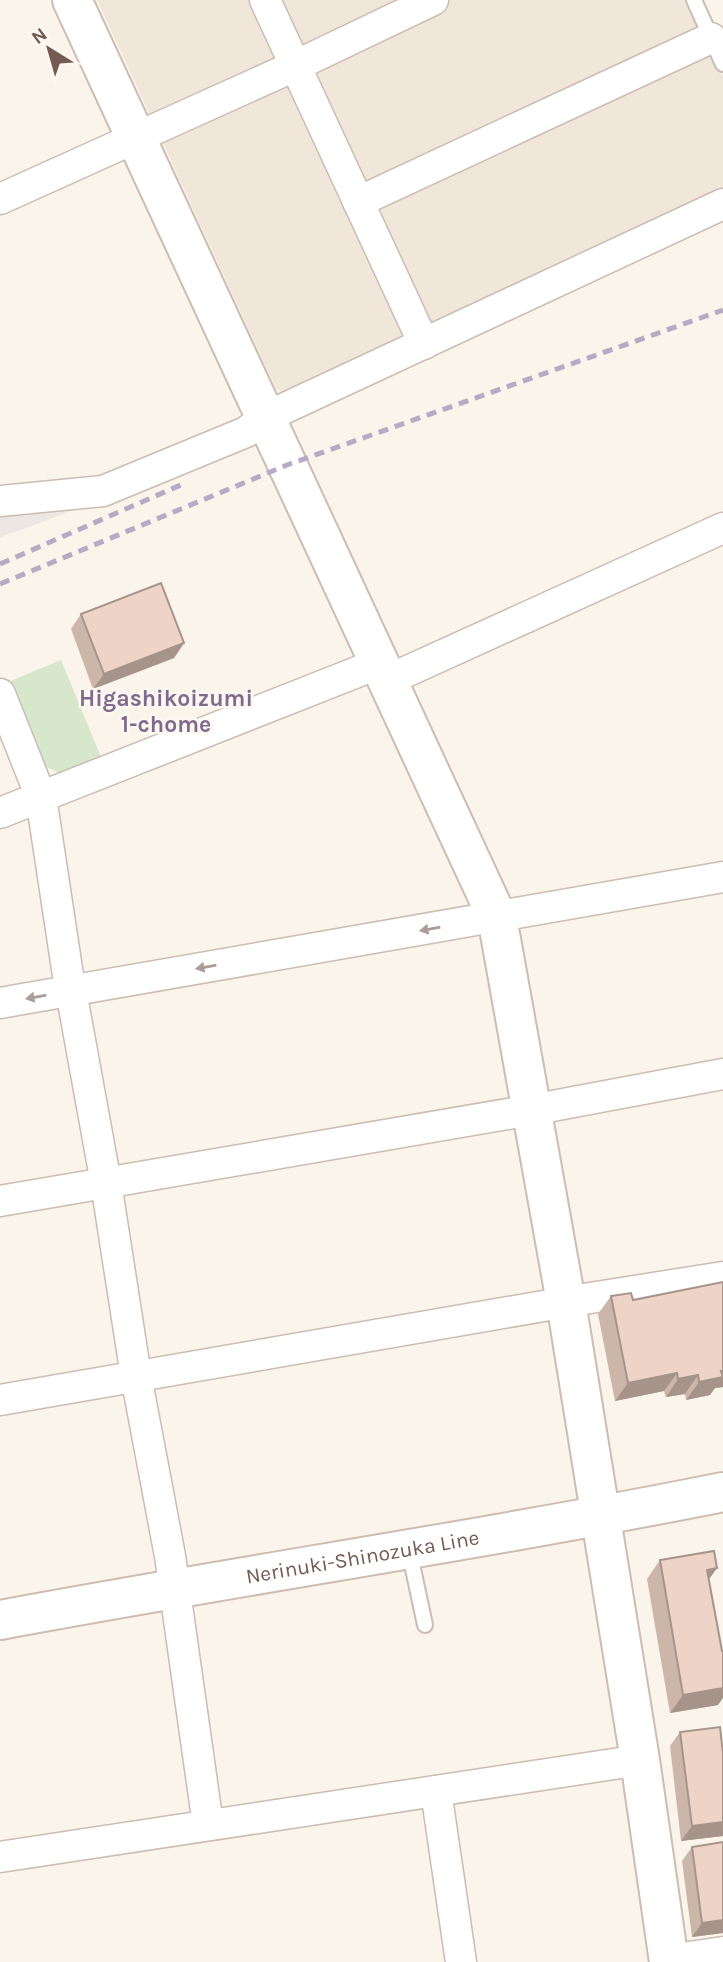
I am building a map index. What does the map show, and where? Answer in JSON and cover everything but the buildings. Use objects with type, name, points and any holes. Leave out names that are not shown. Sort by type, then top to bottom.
[{"type":"street","points":[[72,0],[497,917],[565,1302],[640,1760],[669,1961],[723,1951]]},
{"type":"street","points":[[265,0],[424,344]]},
{"type":"street","points":[[0,199],[297,65],[433,0]]},
{"type":"street","points":[[358,202],[717,51]]},
{"type":"street","points":[[0,501],[103,491],[246,432],[266,417],[723,204]]},
{"type":"street","points":[[0,813],[384,672],[723,528]]},
{"type":"street","points":[[0,694],[41,797],[136,1376],[168,1543],[208,1825]]},
{"type":"street","points":[[0,1003],[723,877]]},
{"type":"street","points":[[0,1201],[531,1110],[723,1074]]},
{"type":"street","points":[[0,1400],[723,1277]]},
{"type":"street","name":"Nerinuki-Shinozuka Line","points":[[0,1620],[600,1517],[723,1492]]},
{"type":"street","points":[[0,1857],[640,1760]]},
{"type":"street","points":[[436,1791],[461,1962]]},
{"type":"lane","points":[[694,0],[717,51]]},
{"type":"lane","points":[[409,1549],[425,1625]]},
{"type":"shaded area","points":[[97,0],[688,0],[723,77],[723,197],[292,396],[276,389]]},
{"type":"shaded area","points":[[105,498],[21,530],[0,537],[0,509]]},
{"type":"green space","points":[[61,660],[101,757],[60,774],[42,764],[8,682]]},
{"type":"railway","points":[[0,584],[287,465],[723,310]]},
{"type":"railway","points":[[0,564],[183,484]]},
{"type":"district","name":"Higashikoizumi 1-chome","points":[[166,711]]}]
